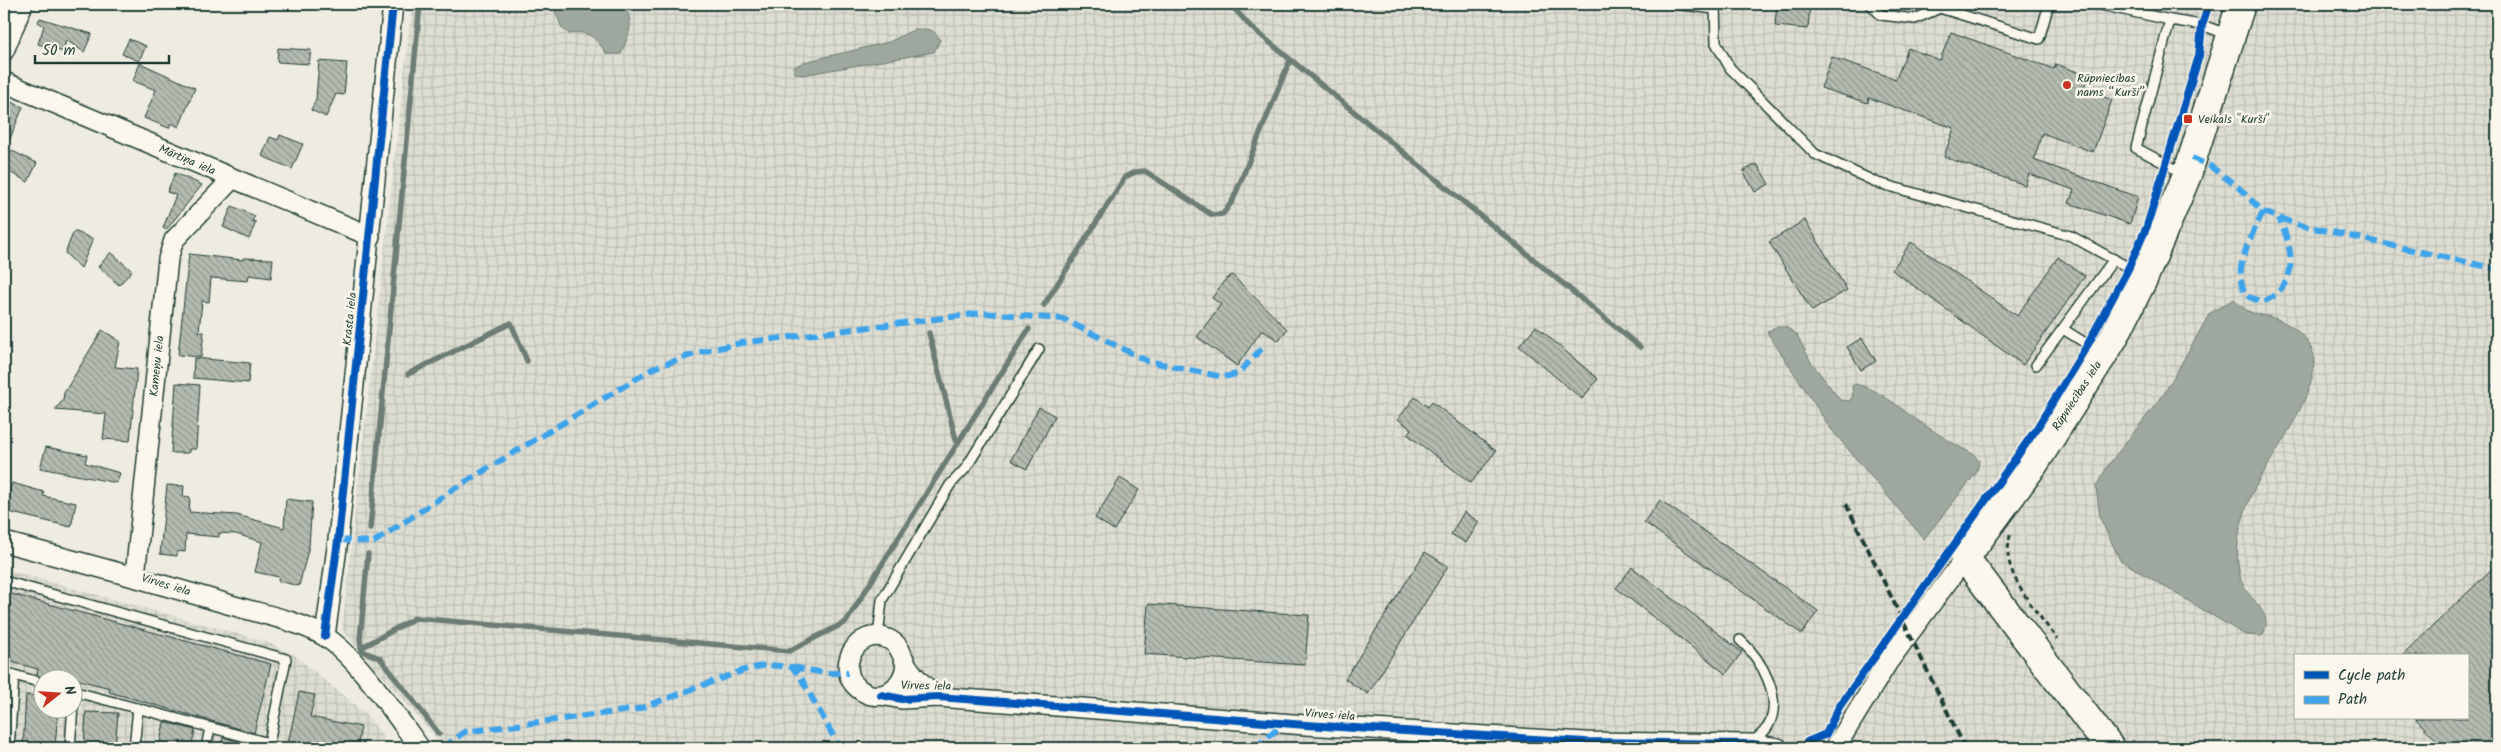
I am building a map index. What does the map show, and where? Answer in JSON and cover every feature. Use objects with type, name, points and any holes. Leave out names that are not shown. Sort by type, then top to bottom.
[{"type":"main road","name":"Rūpniecības iela","points":[[1965,558],[2034,464],[2104,354],[2144,276],[2187,175],[2229,36],[2241,4]]},
{"type":"main road","points":[[1965,558],[2121,744]]},
{"type":"street","points":[[4,51],[22,4]]},
{"type":"street","name":"Krasta iela","points":[[325,636],[339,530],[393,4]]},
{"type":"street","name":"Mārtiņa iela","points":[[4,82],[370,236]]},
{"type":"street","name":"Kameņu iela","points":[[135,576],[168,260],[174,240],[232,179]]},
{"type":"street","name":"Virves iela","points":[[4,542],[135,576],[297,625],[325,636]]},
{"type":"street","name":"Rūpniecības iela","points":[[1835,748],[1888,662],[1965,558]]},
{"type":"street","points":[[325,636],[348,657],[372,685],[420,748]]},
{"type":"street","name":"Virves iela","points":[[881,695],[891,692],[899,685],[904,676],[906,665],[904,654],[889,639],[868,638],[858,643],[851,651],[847,662],[852,682],[860,690],[870,695],[902,699],[938,697],[1306,725],[1584,742],[1752,744],[1778,748]]},
{"type":"street","name":"Virves iela","points":[[906,665],[923,685],[938,697]]},
{"type":"lane","points":[[1674,4],[1715,6],[1716,43],[1730,68],[1815,154],[1878,183],[2071,236],[2144,276]]},
{"type":"lane","points":[[1870,4],[1881,15],[1915,19],[1940,6],[2039,39],[2049,4]]},
{"type":"lane","points":[[2096,4],[2202,25],[2229,36]]},
{"type":"lane","points":[[2170,20],[2136,148],[2187,175]]},
{"type":"lane","points":[[2036,365],[2114,259]]},
{"type":"lane","points":[[2063,329],[2104,354]]},
{"type":"lane","points":[[878,637],[882,600],[950,485],[966,468],[1039,349]]},
{"type":"lane","points":[[4,581],[286,659],[268,746],[210,728],[82,693]]},
{"type":"lane","points":[[1740,640],[1752,650],[1770,686],[1773,705],[1768,726],[1752,744]]},
{"type":"lane","points":[[4,672],[32,680]]},
{"type":"lane","points":[[8,748],[14,675]]},
{"type":"lane","points":[[134,748],[138,708]]},
{"type":"lane","points":[[70,748],[71,720]]},
{"type":"lane","points":[[206,748],[210,728]]},
{"type":"path","points":[[2010,533],[2008,555],[2013,573],[2025,595],[2061,644]]},
{"type":"path","points":[[2121,744],[2138,748]]},
{"type":"shaded area","points":[[412,4],[2497,4],[2497,748],[445,748],[342,630]]},
{"type":"shaded area","points":[[552,4],[563,4],[565,8],[574,4],[622,4],[629,17],[630,29],[621,54],[607,54],[587,34],[569,34],[562,28]]},
{"type":"shaded area","points":[[915,29],[930,30],[938,36],[940,40],[934,52],[802,75],[793,72],[794,67],[804,62],[889,42]]},
{"type":"shaded area","points":[[2234,299],[2248,311],[2279,320],[2305,338],[2311,348],[2314,365],[2310,384],[2302,405],[2255,487],[2248,503],[2238,541],[2241,580],[2244,587],[2264,613],[2266,620],[2266,628],[2262,636],[2245,635],[2120,560],[2100,518],[2096,486],[2109,464],[2164,394],[2210,313]]},
{"type":"shaded area","points":[[1776,327],[1786,327],[1797,335],[1811,362],[1840,400],[1849,401],[1853,396],[1852,386],[1855,384],[1871,389],[1973,454],[1979,461],[1977,472],[1924,539],[1831,429],[1767,332]]},
{"type":"shaded area","points":[[4,569],[267,642],[294,655],[365,713],[384,737],[381,748],[4,748]]},
{"type":"building","points":[[1777,4],[1810,4],[1808,29],[1775,26]]},
{"type":"building","points":[[40,18],[92,34],[84,52],[66,40],[63,52],[38,44],[44,26],[38,22]]},
{"type":"building","points":[[1951,32],[2054,69],[2056,64],[2088,76],[2083,89],[2112,100],[2093,152],[2042,133],[2034,160],[2138,197],[2130,224],[2069,203],[2074,190],[2029,174],[2025,185],[1944,157],[1954,128],[1869,98],[1868,103],[1821,88],[1832,57],[1896,79],[1908,48],[1940,60]]},
{"type":"building","points":[[129,39],[146,46],[139,61],[122,54]]},
{"type":"building","points":[[278,48],[311,50],[309,64],[277,62]]},
{"type":"building","points":[[319,61],[347,63],[344,95],[336,94],[326,117],[311,110],[316,99]]},
{"type":"building","points":[[140,63],[195,88],[179,127],[171,123],[169,128],[144,118],[156,90],[133,81]]},
{"type":"building","points":[[4,99],[23,107],[6,148],[37,163],[28,182],[4,169]]},
{"type":"building","points":[[280,135],[303,144],[292,169],[262,156],[270,137],[278,140]]},
{"type":"building","points":[[1757,164],[1769,184],[1755,192],[1743,171]]},
{"type":"building","points":[[175,173],[202,185],[166,230],[163,228],[176,195],[167,192]]},
{"type":"building","points":[[232,206],[255,216],[252,221],[256,222],[249,239],[223,227]]},
{"type":"building","points":[[1805,220],[1847,290],[1812,311],[1769,242]]},
{"type":"building","points":[[74,231],[93,239],[81,268],[65,253]]},
{"type":"building","points":[[1911,242],[2017,316],[2058,257],[2085,276],[2023,365],[1892,270]]},
{"type":"building","points":[[111,252],[132,271],[119,285],[98,267]]},
{"type":"building","points":[[189,254],[243,260],[243,258],[273,259],[271,278],[249,275],[248,281],[211,278],[209,302],[202,301],[199,332],[204,332],[201,357],[178,355]]},
{"type":"building","points":[[1232,275],[1287,329],[1279,341],[1262,330],[1237,366],[1197,337],[1221,304],[1212,298],[1224,281]]},
{"type":"building","points":[[1536,326],[1598,379],[1582,399],[1519,346]]},
{"type":"building","points":[[102,330],[120,341],[115,367],[137,369],[130,441],[103,439],[106,414],[55,410],[63,400],[64,393]]},
{"type":"building","points":[[1862,338],[1876,361],[1861,370],[1847,347]]},
{"type":"building","points":[[194,358],[250,363],[248,383],[193,378]]},
{"type":"building","points":[[176,383],[200,385],[196,449],[189,449],[189,453],[171,453]]},
{"type":"building","points":[[1415,397],[1428,407],[1432,402],[1496,451],[1471,483],[1407,434],[1411,429],[1398,419]]},
{"type":"building","points":[[1039,407],[1055,416],[1027,469],[1011,460]]},
{"type":"building","points":[[46,447],[87,455],[85,463],[120,473],[117,483],[40,468]]},
{"type":"building","points":[[1120,478],[1139,490],[1114,530],[1095,518]]},
{"type":"building","points":[[12,483],[44,492],[43,496],[76,503],[71,527],[4,511],[4,493],[8,494]]},
{"type":"building","points":[[167,485],[184,486],[183,496],[190,497],[189,512],[237,515],[284,528],[286,499],[312,502],[309,546],[299,586],[278,581],[279,577],[255,572],[262,542],[236,534],[219,533],[219,537],[186,534],[185,552],[177,551],[177,556],[160,554]]},
{"type":"building","points":[[1660,500],[1818,611],[1802,634],[1644,522]]},
{"type":"building","points":[[1464,512],[1479,522],[1466,543],[1451,534]]},
{"type":"building","points":[[1425,552],[1448,566],[1368,694],[1345,679]]},
{"type":"building","points":[[2497,564],[2497,748],[2444,748],[2417,720],[2468,720],[2468,654],[2404,654]]},
{"type":"building","points":[[1632,567],[1742,652],[1726,674],[1616,588]]},
{"type":"building","points":[[4,592],[271,664],[254,733],[109,692],[110,688],[82,681],[82,670],[38,670],[4,660]]},
{"type":"building","points":[[1148,604],[1309,615],[1305,665],[1144,654]]},
{"type":"building","points":[[299,692],[315,695],[310,717],[361,727],[357,748],[287,748]]},
{"type":"building","points":[[26,695],[32,695],[32,720],[57,720],[55,748],[23,748]]},
{"type":"building","points":[[86,712],[118,713],[115,748],[84,748]]},
{"type":"building","points":[[164,722],[195,730],[191,748],[159,748]]},
{"type":"building","points":[[223,737],[251,745],[250,748],[220,748]]},
{"type":"waterway","points":[[370,529],[420,4]]},
{"type":"waterway","points":[[1230,4],[1251,27],[1640,347]]},
{"type":"waterway","points":[[1044,305],[1125,177],[1135,172],[1145,171],[1212,215],[1223,214],[1233,200],[1290,60]]},
{"type":"waterway","points":[[408,374],[511,323],[527,361]]},
{"type":"waterway","points":[[361,648],[415,618],[789,651],[846,622],[1029,329]]},
{"type":"waterway","points":[[929,333],[957,444]]},
{"type":"waterway","points":[[368,554],[360,639],[362,651],[380,658],[439,734]]},
{"type":"railway","points":[[1846,504],[1965,748]]},
{"type":"marked path","points":[[2192,158],[2210,166],[2238,187],[2263,212],[2296,224],[2497,269]]},
{"type":"marked path","points":[[2263,212],[2244,254],[2240,277],[2242,287],[2248,296],[2263,302],[2284,286],[2288,276],[2290,253],[2279,218]]},
{"type":"marked path","points":[[338,540],[374,542],[457,487],[654,368],[697,353],[741,343],[983,313],[1063,319],[1147,361],[1223,377],[1238,374],[1263,347]]},
{"type":"marked path","points":[[2494,388],[2497,384]]},
{"type":"marked path","points":[[443,748],[464,732],[638,709],[747,669],[768,665],[792,667],[801,678],[840,748]]},
{"type":"marked path","points":[[792,667],[825,673],[848,673]]},
{"type":"marked path","points":[[1254,748],[1285,723]]},
{"type":"cycle path","points":[[325,636],[338,540],[393,4]]},
{"type":"cycle path","points":[[1804,748],[1807,742],[1826,734],[1839,707],[2037,428],[2088,344],[2129,267],[2147,226],[2199,56],[2202,25],[2209,4]]},
{"type":"cycle path","points":[[881,695],[902,699],[938,697],[1306,725],[1585,742],[1752,744],[1778,748]]},
{"type":"place","name":"Rūpniecības nams “Kurši”","points":[[2067,85]]},
{"type":"place","name":"Veikals \"Kurši\"","points":[[2188,119]]}]
